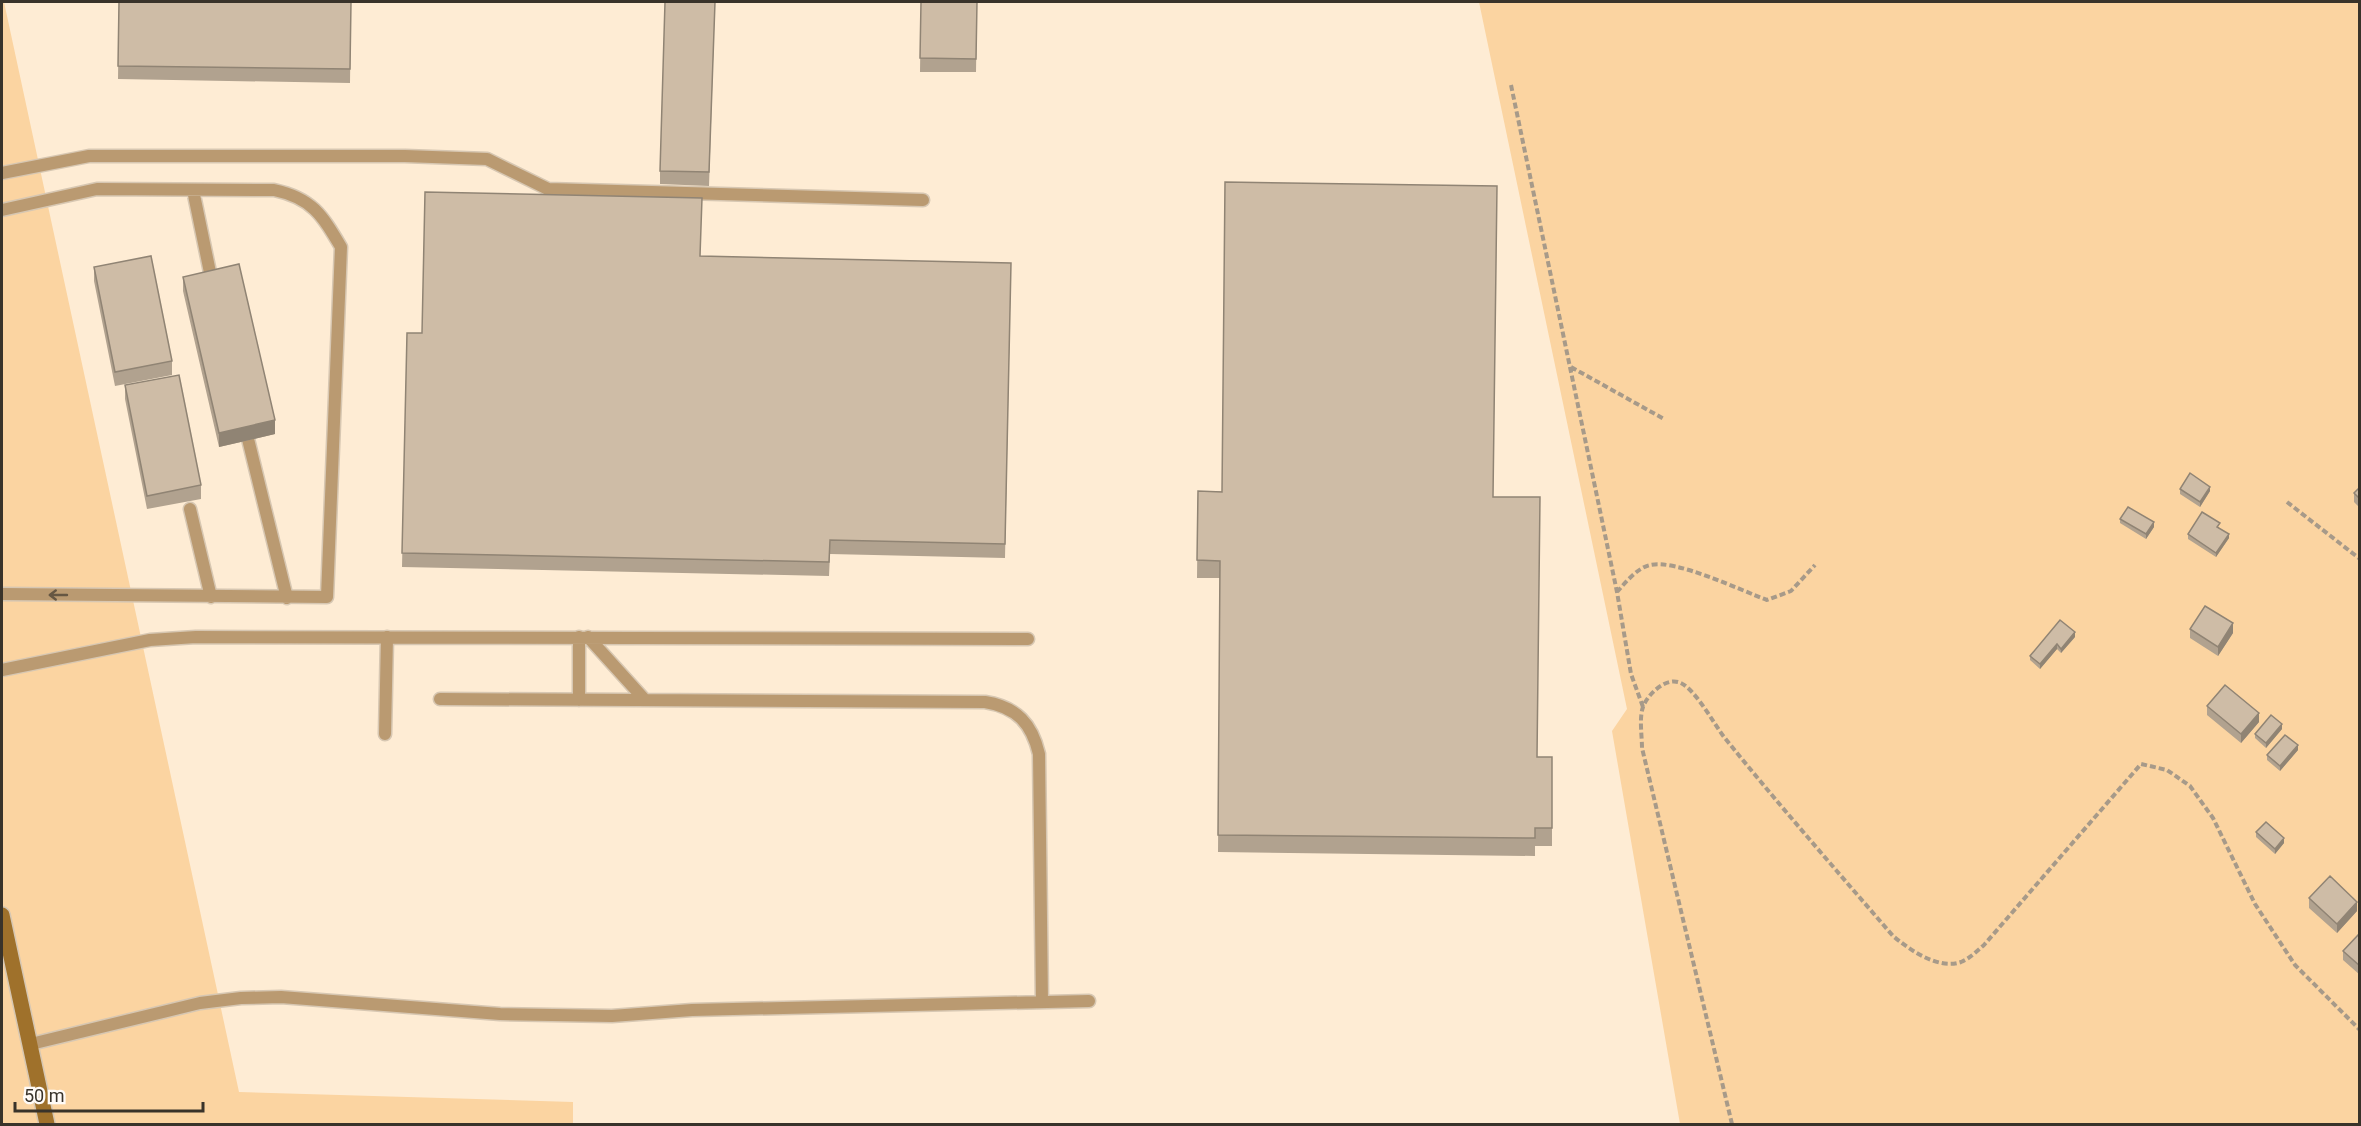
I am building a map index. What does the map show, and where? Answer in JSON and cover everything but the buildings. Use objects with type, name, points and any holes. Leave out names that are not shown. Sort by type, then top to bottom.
[{"type":"street","points":[[2,915],[47,1125]]},
{"type":"lane","points":[[2,173],[89,156],[405,156],[487,159],[548,189],[922,200]]},
{"type":"lane","points":[[2,210],[97,189],[274,190],[297,195],[323,217],[341,247],[327,597],[2,594]]},
{"type":"lane","points":[[193,190],[212,282]]},
{"type":"lane","points":[[248,438],[287,598]]},
{"type":"lane","points":[[190,509],[211,597]]},
{"type":"lane","points":[[385,734],[387,637]]},
{"type":"lane","points":[[2,670],[150,640],[387,637],[1028,639]]},
{"type":"lane","points":[[579,700],[583,637]]},
{"type":"lane","points":[[583,637],[645,700]]},
{"type":"lane","points":[[440,699],[986,702],[999,704],[1022,717],[1030,727],[1039,754],[1042,1002]]},
{"type":"lane","points":[[31,1044],[200,1004],[241,998],[281,997],[500,1014],[612,1016],[692,1010],[1089,1001]]},
{"type":"path","points":[[1511,85],[1617,592],[1631,674],[1643,707],[1642,748],[1732,1125]]},
{"type":"path","points":[[1570,366],[1664,418]]},
{"type":"path","points":[[2287,502],[2360,559]]},
{"type":"path","points":[[1617,592],[1635,573],[1648,565],[1669,564],[1767,600],[1791,591],[1815,565]]},
{"type":"path","points":[[1643,707],[1662,685],[1678,681],[1689,688],[1714,725],[1768,791],[1893,936],[1906,947],[1937,962],[1950,964],[1964,962],[1984,945],[2141,764],[2167,770],[2190,786],[2213,818],[2255,904],[2295,965],[2360,1030]]},
{"type":"shaded area","points":[[2,2],[4,2],[239,1092],[573,1102],[573,1124],[2,1124]]},
{"type":"shaded area","points":[[1479,2],[2359,2],[2359,1124],[1680,1124],[1612,731],[1627,709]]}]
